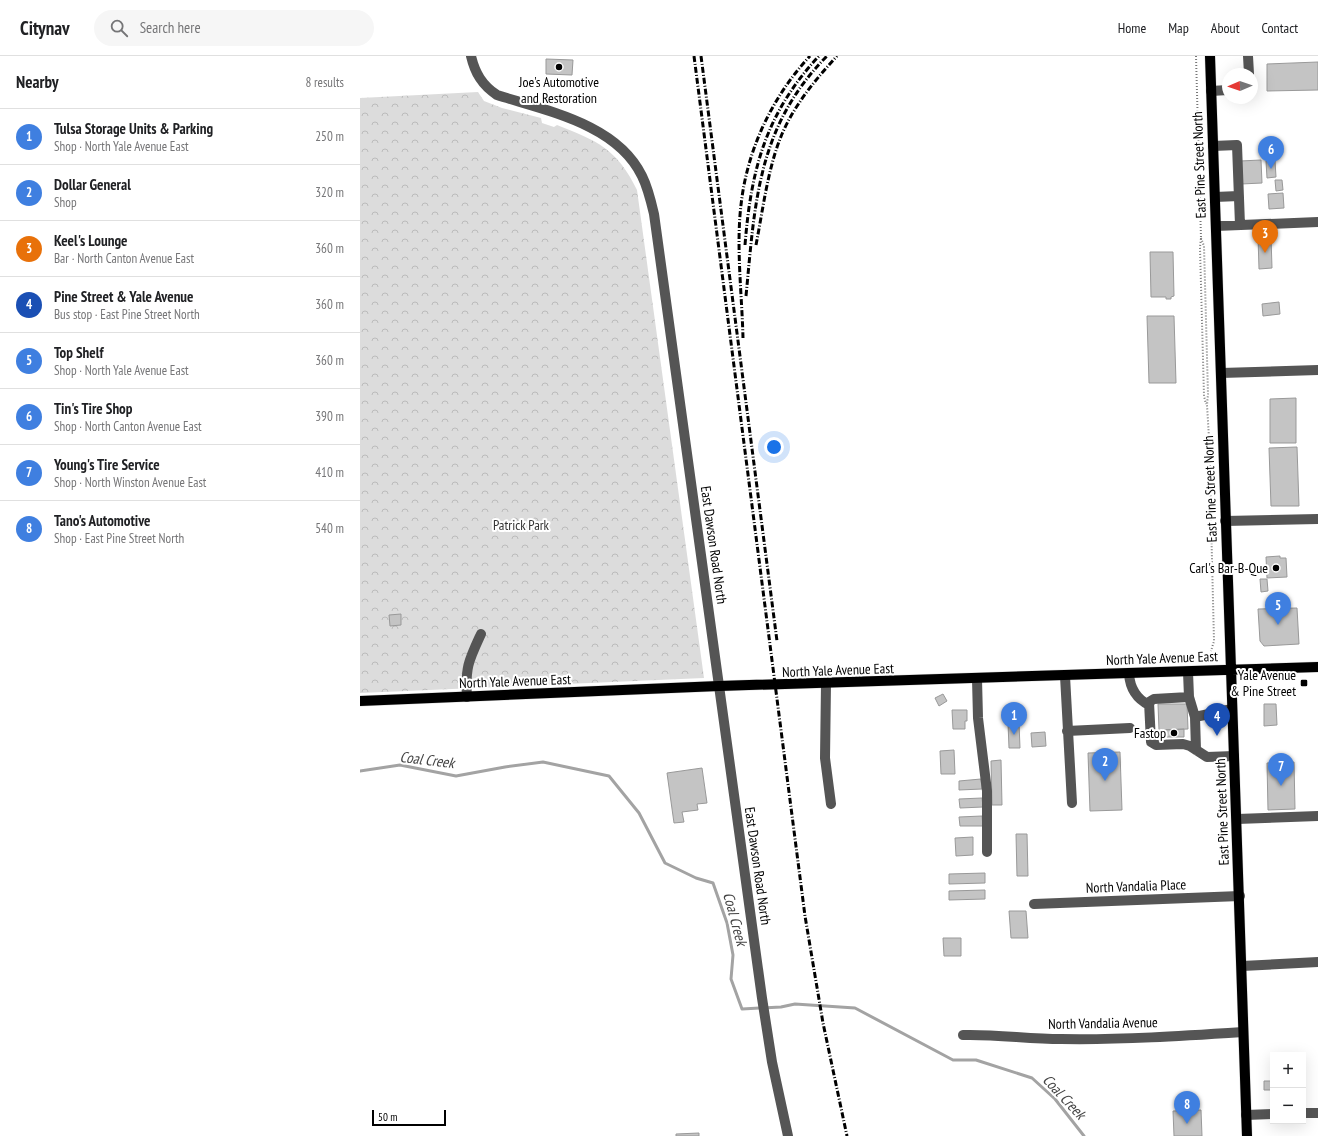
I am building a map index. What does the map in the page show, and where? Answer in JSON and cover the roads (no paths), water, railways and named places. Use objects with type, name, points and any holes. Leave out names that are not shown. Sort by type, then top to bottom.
[{"type":"main road","name":"East Pine Street North","points":[[1210,56],[1230,670],[1240,896],[1246,1136]]},
{"type":"main road","name":"North Yale Avenue East","points":[[360,701],[719,686],[826,684],[1318,667]]},
{"type":"street","name":"East Dawson Road North","points":[[472,56],[478,77],[497,95],[552,112],[594,129],[607,138],[632,160],[642,175],[648,190],[654,214],[762,998],[785,1135]]},
{"type":"street","points":[[1248,56],[1249,68]]},
{"type":"street","points":[[1211,91],[1222,90]]},
{"type":"street","points":[[1213,146],[1238,145],[1240,225]]},
{"type":"street","points":[[1215,197],[1239,196]]},
{"type":"street","points":[[1216,226],[1318,222]]},
{"type":"street","points":[[1221,373],[1318,370]]},
{"type":"street","points":[[1225,521],[1318,519]]},
{"type":"street","points":[[467,696],[466,678],[468,662],[481,634]]},
{"type":"street","points":[[1188,672],[1189,697],[1196,717],[1196,750]]},
{"type":"street","points":[[1129,674],[1132,689],[1140,699],[1149,705]]},
{"type":"street","points":[[1065,676],[1072,803]]},
{"type":"street","points":[[977,679],[978,718],[987,791],[987,852]]},
{"type":"street","points":[[826,684],[825,758],[831,804]]},
{"type":"street","points":[[1189,697],[1151,700],[1149,705],[1151,742],[1156,745],[1182,744],[1207,757],[1234,756]]},
{"type":"street","points":[[1196,717],[1232,709]]},
{"type":"street","points":[[1067,731],[1130,728]]},
{"type":"street","points":[[1237,819],[1318,816]]},
{"type":"street","name":"North Vandalia Place","points":[[1034,904],[1240,896]]},
{"type":"street","points":[[1242,966],[1318,962]]},
{"type":"street","name":"North Vandalia Avenue","points":[[963,1035],[990,1034],[1048,1039],[1089,1039],[1243,1032]]},
{"type":"street","points":[[1306,1113],[1318,1112]]},
{"type":"street","points":[[1246,1115],[1270,1114]]},
{"type":"waterway","name":"Coal Creek","points":[[360,771],[400,765],[456,776],[543,762],[609,776],[639,813],[665,863],[696,878],[713,883],[727,923],[733,955],[731,979],[742,1009],[781,1007],[795,1004],[855,1008],[953,1060],[976,1060],[1032,1078],[1055,1099],[1084,1136]]},
{"type":"railway","points":[[694,56],[805,916],[823,1023],[847,1136]]},
{"type":"railway","points":[[701,56],[777,641]]},
{"type":"railway","points":[[743,338],[739,237],[744,184],[755,144],[773,107],[796,72],[810,56]]},
{"type":"railway","points":[[745,245],[752,191],[764,143],[786,99],[801,77],[819,56]]},
{"type":"railway","points":[[746,296],[757,198],[773,139],[786,110],[804,83],[827,56]]},
{"type":"railway","points":[[756,245],[769,174],[782,134],[793,112],[806,92],[837,56]]},
{"type":"place","name":"Joe's Automotive and Restoration","points":[[559,67]]},
{"type":"place","name":"Tin's Tire Shop","points":[[1271,169]]},
{"type":"place","name":"Keel's Lounge","points":[[1265,253]]},
{"type":"place","name":"Carl's Bar-B-Que","points":[[1276,568]]},
{"type":"place","name":"Top Shelf","points":[[1278,625]]},
{"type":"place","name":"Yale Avenue & Pine Street","points":[[1304,683]]},
{"type":"place","name":"Fastop","points":[[1174,733]]},
{"type":"place","name":"Tulsa Storage Units & Parking","points":[[1014,735]]},
{"type":"place","name":"Pine Street & Yale Avenue","points":[[1217,736]]},
{"type":"place","name":"Dollar General","points":[[1105,781]]},
{"type":"place","name":"Young's Tire Service","points":[[1281,786]]},
{"type":"place","name":"Tano's Automotive","points":[[1187,1124]]},
{"type":"park label","name":"Patrick Park","points":[[521,525]]}]
